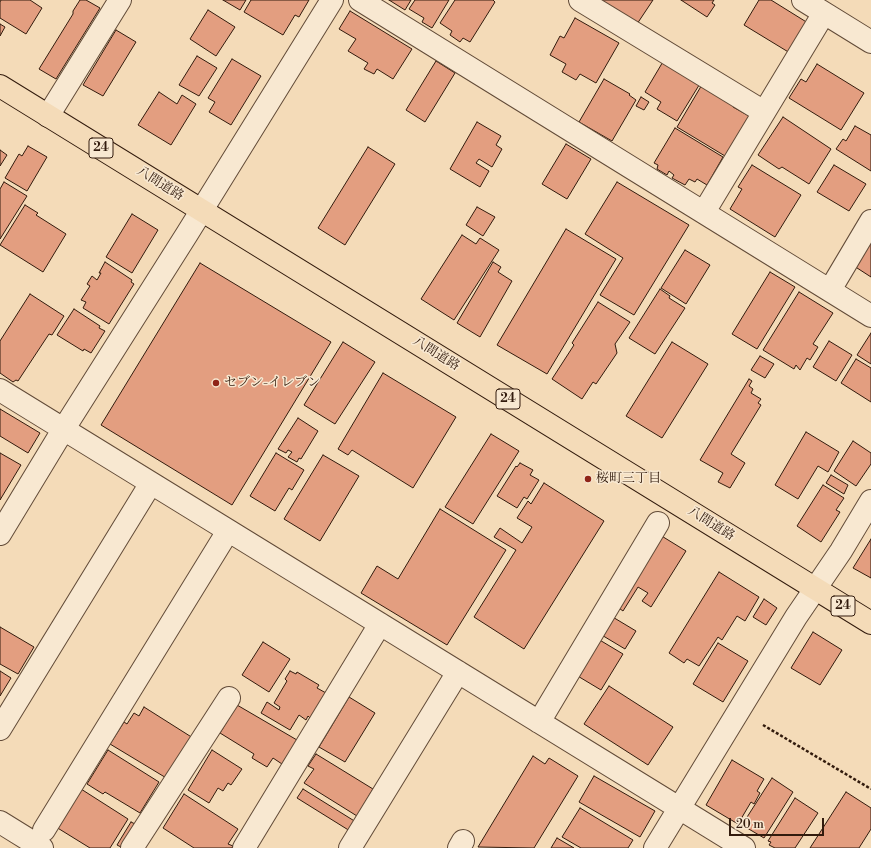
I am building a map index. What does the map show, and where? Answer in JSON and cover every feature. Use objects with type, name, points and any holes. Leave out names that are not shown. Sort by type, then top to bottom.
[{"type":"main road","name":"八間道路","points":[[0,86],[871,623]]},
{"type":"street","points":[[48,116],[120,0]]},
{"type":"street","points":[[0,534],[63,430],[332,0]]},
{"type":"street","points":[[360,0],[871,316]]},
{"type":"street","points":[[580,0],[764,112]]},
{"type":"street","points":[[803,0],[871,42]]},
{"type":"street","points":[[704,212],[824,13]]},
{"type":"street","points":[[830,290],[871,221]]},
{"type":"street","points":[[0,390],[744,848]]},
{"type":"street","points":[[0,729],[151,483]]},
{"type":"street","points":[[655,848],[815,588],[841,551],[871,501]]},
{"type":"street","points":[[539,722],[658,523]]},
{"type":"street","points":[[0,822],[43,839],[228,530]]},
{"type":"street","points":[[244,848],[380,624]]},
{"type":"street","points":[[350,848],[458,672]]},
{"type":"street","points":[[132,848],[229,698]]},
{"type":"path","points":[[758,721],[871,789]]},
{"type":"building","points":[[1,0],[30,0],[42,8],[26,34],[0,18]]},
{"type":"building","points":[[80,0],[86,0],[100,8],[56,79],[39,69]]},
{"type":"building","points":[[223,0],[246,0],[240,10]]},
{"type":"building","points":[[251,0],[309,0],[299,17],[295,15],[283,35],[244,12]]},
{"type":"building","points":[[389,0],[411,0],[405,10]]},
{"type":"building","points":[[415,0],[449,0],[432,28],[422,22],[424,18],[409,9]]},
{"type":"building","points":[[455,0],[493,0],[495,2],[470,42],[463,38],[460,42],[450,35],[452,31],[440,23]]},
{"type":"building","points":[[599,0],[653,0],[637,24]]},
{"type":"building","points":[[681,0],[714,0],[712,3],[715,5],[707,17]]},
{"type":"building","points":[[759,0],[771,0],[808,23],[790,53],[744,25]]},
{"type":"building","points":[[208,10],[235,27],[216,56],[190,39]]},
{"type":"building","points":[[350,11],[412,49],[393,79],[377,69],[374,74],[364,69],[368,63],[348,51],[356,39],[339,29]]},
{"type":"building","points":[[575,18],[619,43],[596,83],[580,74],[576,80],[562,72],[566,64],[550,55],[560,36],[564,38]]},
{"type":"building","points":[[0,24],[5,27],[0,36]]},
{"type":"building","points":[[116,30],[136,42],[103,96],[83,85]]},
{"type":"building","points":[[197,56],[217,68],[199,96],[179,85]]},
{"type":"building","points":[[232,59],[261,76],[231,125],[209,112],[215,102],[208,98]]},
{"type":"building","points":[[664,60],[701,82],[677,121],[657,109],[661,102],[645,92]]},
{"type":"building","points":[[436,61],[455,73],[425,122],[406,110]]},
{"type":"building","points":[[817,64],[864,93],[841,130],[789,98],[801,79],[806,82]]},
{"type":"building","points":[[604,79],[630,94],[629,95],[636,100],[612,141],[579,122]]},
{"type":"building","points":[[703,83],[736,103],[733,107],[749,116],[725,156],[677,127]]},
{"type":"building","points":[[159,92],[177,104],[182,95],[196,104],[171,145],[138,125]]},
{"type":"building","points":[[641,97],[649,102],[644,110],[636,106]]},
{"type":"building","points":[[783,117],[831,149],[809,184],[782,167],[779,169],[758,155]]},
{"type":"building","points":[[477,122],[501,136],[496,145],[502,149],[492,167],[479,159],[476,163],[489,171],[480,187],[450,169]]},
{"type":"building","points":[[855,126],[871,135],[871,171],[836,149],[843,139],[846,141]]},
{"type":"building","points":[[675,128],[723,157],[707,185],[697,179],[695,182],[689,179],[685,185],[672,178],[674,175],[669,171],[667,175],[657,169],[658,165],[654,163]]},
{"type":"building","points":[[566,144],[591,159],[567,199],[542,184]]},
{"type":"building","points":[[28,146],[47,157],[27,191],[5,178],[19,154],[22,156]]},
{"type":"building","points":[[368,147],[395,164],[345,245],[318,228]]},
{"type":"building","points":[[0,150],[7,155],[0,166]]},
{"type":"building","points":[[752,165],[801,195],[775,237],[730,209],[742,189],[738,187]]},
{"type":"building","points":[[834,165],[866,184],[849,211],[817,192]]},
{"type":"building","points":[[4,182],[27,196],[0,239],[0,189]]},
{"type":"building","points":[[617,182],[689,225],[634,315],[600,295],[623,258],[585,234]]},
{"type":"building","points":[[25,205],[38,213],[36,215],[66,234],[43,272],[0,245]]},
{"type":"building","points":[[477,207],[495,217],[483,236],[466,225]]},
{"type":"building","points":[[132,214],[158,230],[132,273],[106,257]]},
{"type":"building","points":[[566,229],[616,259],[547,374],[497,345]]},
{"type":"building","points":[[462,235],[476,244],[480,238],[499,250],[454,320],[421,299]]},
{"type":"building","points":[[871,238],[871,277],[854,266]]},
{"type":"building","points":[[685,250],[710,265],[686,304],[661,288]]},
{"type":"building","points":[[105,262],[132,280],[131,282],[134,284],[109,324],[83,308],[86,302],[81,300],[90,286],[87,284],[92,276],[97,280]]},
{"type":"building","points":[[493,262],[501,267],[498,272],[512,281],[480,337],[457,323]]},
{"type":"building","name":"セブン-イレブン","points":[[200,263],[331,342],[232,505],[101,425]]},
{"type":"building","points":[[770,272],[795,287],[757,349],[732,334]]},
{"type":"building","points":[[660,289],[670,296],[669,298],[685,308],[655,354],[629,338]]},
{"type":"building","points":[[799,292],[833,313],[813,344],[818,347],[810,360],[807,358],[800,370],[796,365],[794,369],[763,350]]},
{"type":"building","points":[[30,294],[64,316],[52,335],[49,334],[18,381],[16,380],[13,382],[0,373],[0,341]]},
{"type":"building","points":[[598,302],[630,322],[615,344],[617,353],[596,384],[593,382],[582,399],[552,379],[574,345],[572,343]]},
{"type":"building","points":[[74,309],[105,331],[91,353],[84,349],[83,351],[57,335]]},
{"type":"building","points":[[871,333],[871,364],[857,355]]},
{"type":"building","points":[[829,341],[852,355],[836,381],[813,367]]},
{"type":"building","points":[[343,342],[375,362],[335,424],[304,405]]},
{"type":"building","points":[[672,342],[708,364],[662,438],[626,416]]},
{"type":"building","points":[[760,356],[774,364],[765,378],[751,370]]},
{"type":"building","points":[[856,359],[871,368],[871,402],[841,383]]},
{"type":"building","points":[[383,373],[456,417],[413,488],[352,450],[348,455],[338,449]]},
{"type":"building","points":[[749,379],[752,381],[749,386],[753,389],[751,393],[761,399],[758,403],[761,405],[731,454],[745,463],[730,488],[718,482],[723,473],[700,460]]},
{"type":"building","points":[[0,409],[40,433],[28,453],[0,436]]},
{"type":"building","points":[[298,418],[318,431],[301,459],[299,458],[297,462],[288,457],[292,452],[288,450],[286,453],[278,449]]},
{"type":"building","points":[[806,432],[839,452],[828,472],[818,466],[798,499],[775,485]]},
{"type":"building","points":[[491,434],[519,451],[473,524],[445,507]]},
{"type":"building","points":[[853,441],[871,453],[871,464],[856,486],[834,471]]},
{"type":"building","points":[[0,453],[21,465],[0,500]]},
{"type":"building","points":[[276,453],[304,470],[292,490],[289,488],[275,511],[250,496]]},
{"type":"building","points":[[323,455],[359,476],[320,541],[284,519]]},
{"type":"building","points":[[520,463],[533,470],[530,475],[539,480],[527,499],[524,497],[517,508],[497,496],[516,466],[517,467]]},
{"type":"building","points":[[831,475],[848,485],[844,494],[826,483]]},
{"type":"building","points":[[544,483],[604,521],[524,649],[474,617],[516,550],[494,537],[500,528],[522,543],[532,527],[517,518],[528,501],[531,504]]},
{"type":"building","points":[[823,485],[844,498],[836,510],[840,512],[821,542],[797,526]]},
{"type":"building","points":[[440,509],[506,550],[447,645],[361,593],[377,566],[398,579]]},
{"type":"building","points":[[660,535],[686,551],[651,607],[642,601],[648,593],[638,587],[623,611],[616,606]]},
{"type":"building","points":[[871,539],[871,578],[853,568]]},
{"type":"building","points":[[719,572],[759,597],[745,621],[737,616],[722,640],[718,637],[699,666],[687,659],[684,663],[669,653]]},
{"type":"building","points":[[764,599],[777,608],[766,625],[753,617]]},
{"type":"building","points":[[611,616],[636,631],[625,649],[600,634]]},
{"type":"building","points":[[0,627],[34,647],[18,674],[0,664]]},
{"type":"building","points":[[813,632],[842,650],[820,685],[791,668]]},
{"type":"building","points":[[598,639],[623,654],[601,690],[576,675]]},
{"type":"building","points":[[263,642],[290,659],[269,692],[242,675]]},
{"type":"building","points":[[718,643],[748,661],[723,702],[693,684]]},
{"type":"building","points":[[0,671],[11,678],[0,696]]},
{"type":"building","points":[[290,671],[296,674],[297,672],[319,685],[317,688],[326,693],[310,718],[308,716],[306,720],[299,715],[290,730],[261,713],[267,702],[279,710],[280,707],[274,703],[287,681],[285,679]]},
{"type":"building","points":[[609,686],[673,727],[648,765],[584,724]]},
{"type":"building","points":[[349,697],[375,713],[345,762],[319,747]]},
{"type":"building","points":[[237,705],[297,740],[282,764],[273,758],[267,767],[252,758],[254,754],[220,733]]},
{"type":"building","points":[[144,707],[193,738],[168,779],[110,744],[124,722],[127,724],[134,713],[139,716]]},
{"type":"building","points":[[108,750],[159,782],[140,813],[105,792],[103,794],[87,784]]},
{"type":"building","points":[[212,750],[242,769],[231,785],[228,783],[223,791],[218,788],[209,803],[188,790]]},
{"type":"building","points":[[316,754],[373,789],[357,816],[304,783],[314,769],[308,766]]},
{"type":"building","points":[[533,756],[545,764],[549,758],[578,776],[534,848],[478,847]]},
{"type":"building","points":[[732,760],[764,779],[757,791],[760,793],[754,804],[751,802],[738,824],[706,805]]},
{"type":"building","points":[[594,776],[655,811],[640,837],[579,802]]},
{"type":"building","points":[[772,778],[793,792],[764,838],[742,825]]},
{"type":"building","points":[[81,789],[128,819],[110,848],[90,848],[56,827]]},
{"type":"building","points":[[303,789],[356,822],[350,831],[297,798]]},
{"type":"building","points":[[846,792],[871,808],[871,829],[859,848],[810,848]]},
{"type":"building","points":[[184,794],[238,829],[228,844],[233,846],[232,848],[194,848],[163,828]]},
{"type":"building","points":[[795,798],[818,813],[795,848],[775,848],[769,845],[771,842],[768,841]]},
{"type":"building","points":[[580,808],[633,840],[628,848],[581,848],[562,837]]},
{"type":"building","points":[[131,822],[137,825],[123,848],[117,845]]},
{"type":"building","points":[[557,838],[574,848],[551,848]]},
{"type":"place","name":"セブン-イレブン","points":[[216,383]]},
{"type":"place","name":"桜町三丁目","points":[[588,479]]}]
